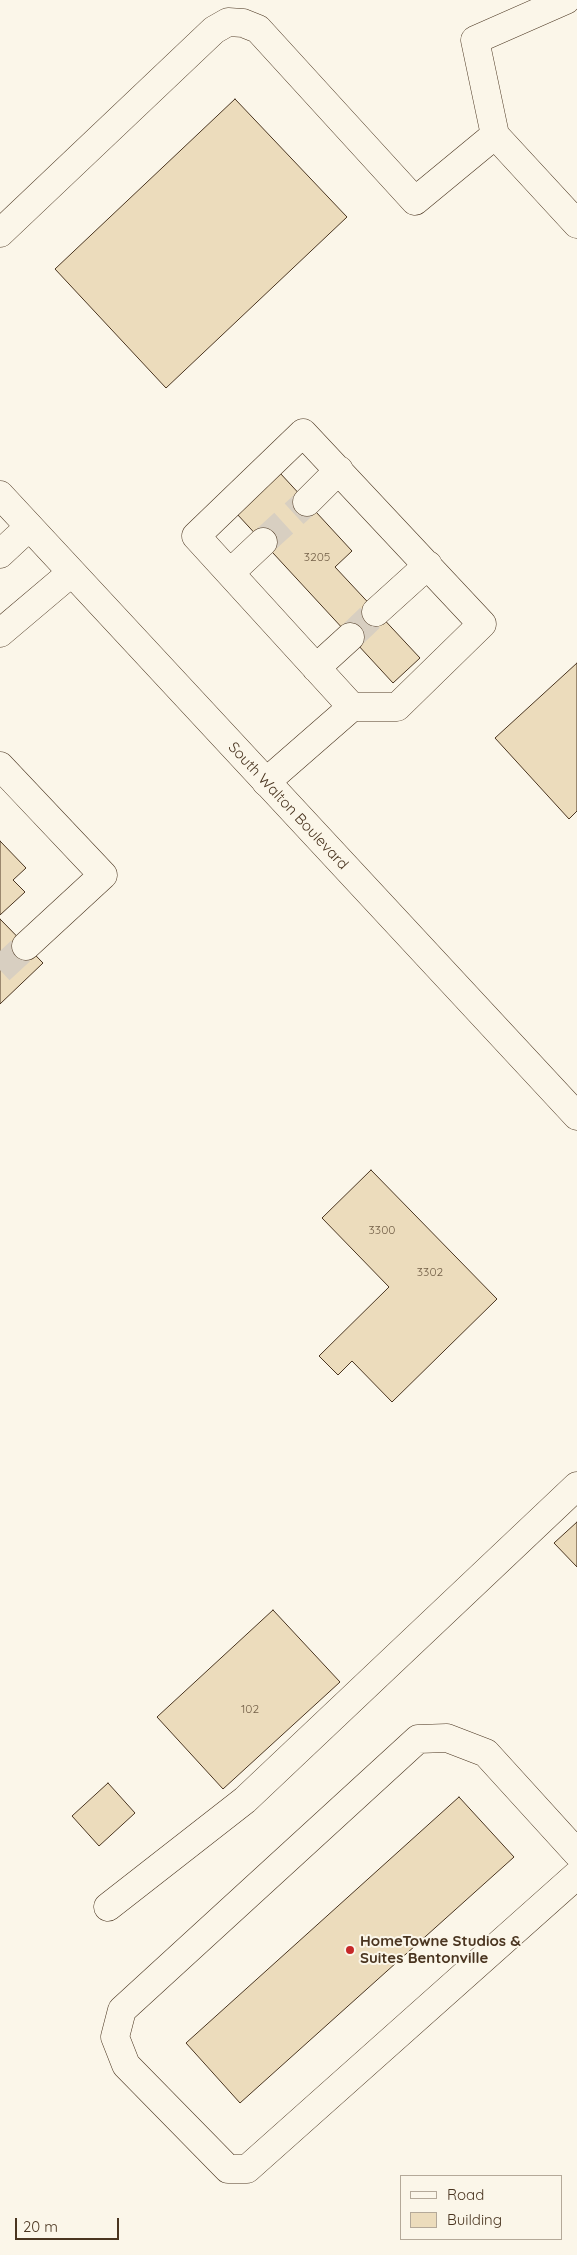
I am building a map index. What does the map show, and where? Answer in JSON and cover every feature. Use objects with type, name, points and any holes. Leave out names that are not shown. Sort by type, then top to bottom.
[{"type":"main road","points":[[566,0],[475,40],[495,135],[577,224]]},
{"type":"main road","points":[[0,232],[214,30],[228,22],[243,23],[258,28],[415,201],[495,135]]},
{"type":"main road","points":[[266,782],[352,707],[397,707],[482,624],[340,470],[303,433],[196,536],[352,707]]},
{"type":"main road","points":[[307,502],[340,470]]},
{"type":"main road","name":"South Walton Boulevard","points":[[0,495],[577,1116]]},
{"type":"main road","points":[[0,554],[29,526]]},
{"type":"main road","points":[[230,573],[263,542]]},
{"type":"main road","points":[[376,612],[428,565]]},
{"type":"main road","points":[[0,633],[71,573]]},
{"type":"main road","points":[[316,668],[350,637]]},
{"type":"main road","points":[[0,766],[103,875],[26,946]]},
{"type":"main road","points":[[108,1907],[245,1800],[571,1491]]},
{"type":"main road","points":[[577,1852],[486,1752],[447,1738],[418,1739],[122,2010],[116,2036],[126,2065],[228,2169],[248,2169],[577,1875]]},
{"type":"building","points":[[235,99],[347,217],[166,388],[55,269]]},
{"type":"building","points":[[280,473],[352,551],[335,567],[420,658],[393,683],[237,514]]},
{"type":"building","points":[[577,663],[577,811],[569,819],[495,738]]},
{"type":"building","points":[[0,841],[26,868],[13,880],[25,892],[0,915]]},
{"type":"building","points":[[0,919],[43,963],[0,1004]]},
{"type":"building","points":[[371,1170],[497,1299],[392,1402],[352,1361],[338,1375],[319,1356],[389,1287],[322,1218]]},
{"type":"building","points":[[577,1522],[577,1567],[554,1543]]},
{"type":"building","points":[[273,1610],[340,1682],[223,1789],[157,1717]]},
{"type":"building","points":[[108,1783],[135,1813],[99,1846],[72,1816]]},
{"type":"building","name":"HomeTowne Studios & Suites Bentonville","points":[[459,1797],[514,1857],[240,2103],[186,2043]]},
{"type":"tunnel","points":[[263,542],[307,502]]},
{"type":"tunnel","points":[[350,637],[376,612]]},
{"type":"tunnel","points":[[0,970],[26,946]]},
{"type":"place","name":"HomeTowne Studios & Suites Bentonville","points":[[350,1950]]}]
